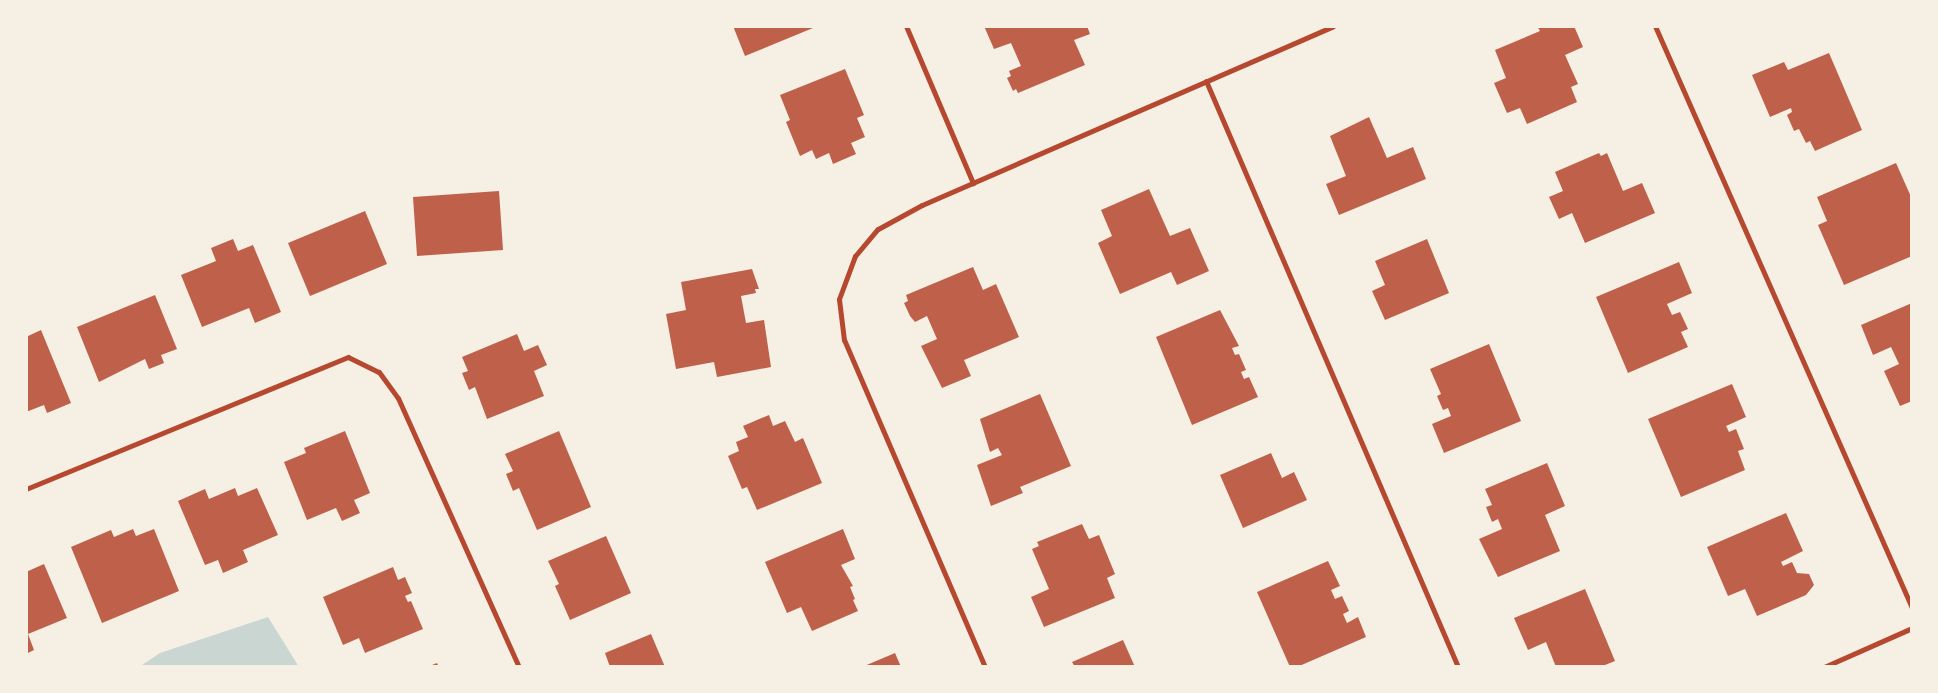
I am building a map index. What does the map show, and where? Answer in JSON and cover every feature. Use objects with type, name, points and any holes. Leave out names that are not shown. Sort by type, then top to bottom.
[{"type":"street","points":[[906,26],[973,183]]},
{"type":"street","points":[[985,667],[844,340],[839,299],[855,256],[878,229],[973,183],[1333,26]]},
{"type":"street","points":[[1655,26],[1912,608]]},
{"type":"street","points":[[1206,81],[1458,667]]},
{"type":"street","points":[[26,489],[348,357],[380,372],[398,398],[519,667]]},
{"type":"street","points":[[1824,667],[1912,628]]},
{"type":"shaded area","points":[[268,617],[299,667],[139,667],[160,653]]},
{"type":"building","points":[[733,26],[813,26],[813,28],[745,56]]},
{"type":"building","points":[[984,26],[1087,26],[1090,34],[1074,40],[1085,65],[1018,93],[1016,89],[1013,91],[1007,78],[1011,76],[1009,71],[1021,66],[1011,43],[994,49]]},
{"type":"building","points":[[1537,26],[1574,26],[1583,47],[1565,55],[1578,84],[1571,87],[1577,102],[1527,124],[1520,108],[1507,113],[1494,83],[1506,78],[1495,50],[1540,31]]},
{"type":"building","points":[[1829,53],[1862,130],[1815,151],[1810,141],[1806,143],[1799,129],[1794,131],[1787,115],[1792,112],[1791,108],[1770,117],[1752,75],[1784,62],[1788,70]]},
{"type":"building","points":[[845,69],[864,115],[857,118],[865,137],[851,143],[856,154],[833,164],[829,153],[816,159],[812,150],[800,156],[786,122],[790,120],[780,95]]},
{"type":"building","points":[[1369,117],[1387,158],[1413,147],[1426,179],[1339,215],[1326,184],[1346,176],[1330,136]]},
{"type":"building","points":[[1599,153],[1601,156],[1607,153],[1623,191],[1642,183],[1655,213],[1585,243],[1572,213],[1559,219],[1549,197],[1563,191],[1555,172]]},
{"type":"building","points":[[1896,163],[1912,199],[1912,256],[1844,285],[1818,225],[1827,221],[1817,197]]},
{"type":"building","points":[[1149,189],[1170,236],[1190,228],[1209,271],[1177,285],[1171,272],[1120,294],[1098,243],[1112,236],[1101,210]]},
{"type":"building","points":[[499,191],[503,250],[417,256],[413,197]]},
{"type":"building","points":[[365,211],[387,264],[310,296],[288,243]]},
{"type":"building","points":[[233,239],[238,251],[253,245],[281,312],[255,323],[249,308],[202,327],[181,275],[216,261],[211,248]]},
{"type":"building","points":[[1427,239],[1449,293],[1385,320],[1372,291],[1385,285],[1375,261]]},
{"type":"building","points":[[1679,262],[1692,293],[1667,304],[1672,315],[1680,312],[1688,329],[1681,332],[1688,347],[1628,373],[1596,297]]},
{"type":"building","points":[[973,267],[983,290],[996,284],[1019,337],[964,360],[971,376],[942,388],[921,346],[937,339],[927,316],[915,322],[910,316],[904,303],[908,301],[906,295]]},
{"type":"building","points":[[752,269],[759,289],[755,289],[756,293],[741,296],[746,323],[764,320],[771,367],[717,377],[714,362],[676,369],[666,314],[686,310],[681,282]]},
{"type":"building","points":[[155,295],[177,349],[161,355],[164,363],[149,369],[145,359],[99,382],[77,327]]},
{"type":"building","points":[[1912,303],[1912,401],[1900,406],[1884,371],[1899,364],[1891,347],[1873,355],[1861,325]]},
{"type":"building","points":[[1220,310],[1239,346],[1232,348],[1235,355],[1239,354],[1246,370],[1241,372],[1244,379],[1249,377],[1258,397],[1192,425],[1156,337]]},
{"type":"building","points":[[41,330],[71,403],[47,413],[44,405],[26,412],[26,337]]},
{"type":"building","points":[[517,334],[524,351],[538,345],[547,365],[534,371],[544,396],[487,419],[475,387],[469,390],[462,373],[468,371],[462,357]]},
{"type":"building","points":[[1489,344],[1521,421],[1444,453],[1432,424],[1451,416],[1448,408],[1443,410],[1437,396],[1441,394],[1430,369]]},
{"type":"building","points":[[1732,384],[1746,417],[1726,426],[1729,432],[1736,429],[1744,449],[1738,451],[1745,470],[1681,497],[1648,419]]},
{"type":"building","points":[[1040,394],[1071,466],[1020,487],[1023,493],[991,506],[977,465],[1002,455],[998,448],[990,452],[980,419]]},
{"type":"building","points":[[769,415],[773,426],[785,421],[795,442],[803,438],[822,483],[757,510],[747,487],[742,489],[728,456],[739,451],[736,442],[748,437],[743,426]]},
{"type":"building","points":[[345,431],[370,493],[354,500],[360,513],[342,521],[336,508],[307,520],[284,462],[306,453],[304,448]]},
{"type":"building","points":[[559,431],[591,507],[537,530],[519,488],[513,491],[506,474],[513,471],[505,454]]},
{"type":"building","points":[[1271,453],[1282,478],[1294,472],[1307,500],[1243,528],[1220,475]]},
{"type":"building","points":[[1547,463],[1565,506],[1545,515],[1560,551],[1498,577],[1479,539],[1502,529],[1498,519],[1492,522],[1486,507],[1492,505],[1485,489]]},
{"type":"building","points":[[235,488],[238,496],[257,488],[278,535],[243,550],[248,562],[223,573],[218,560],[205,565],[178,501],[205,489],[209,499]]},
{"type":"building","points":[[1786,513],[1803,551],[1781,562],[1783,566],[1792,562],[1797,573],[1809,574],[1814,585],[1806,595],[1757,616],[1745,589],[1728,596],[1707,547]]},
{"type":"building","points":[[1082,524],[1089,539],[1099,535],[1115,574],[1107,578],[1115,598],[1044,627],[1031,597],[1049,589],[1032,549],[1039,546],[1037,542]]},
{"type":"building","points":[[133,529],[136,536],[154,529],[179,591],[102,623],[71,547],[111,530],[114,537]]},
{"type":"building","points":[[843,529],[855,559],[841,565],[853,586],[850,587],[858,611],[812,631],[801,607],[787,613],[765,562]]},
{"type":"building","points":[[606,536],[631,593],[570,620],[555,586],[559,584],[548,561]]},
{"type":"building","points":[[1328,561],[1340,586],[1331,590],[1335,599],[1342,596],[1349,611],[1343,614],[1347,623],[1358,617],[1366,637],[1297,667],[1290,667],[1257,592]]},
{"type":"building","points":[[44,564],[67,618],[28,634],[34,650],[26,654],[26,572]]},
{"type":"building","points":[[393,567],[398,580],[405,577],[412,593],[405,596],[408,602],[411,601],[423,629],[365,653],[359,638],[343,645],[323,597]]},
{"type":"building","points":[[1585,589],[1615,661],[1600,667],[1556,667],[1546,642],[1528,650],[1514,618]]},
{"type":"building","points":[[651,634],[665,667],[610,667],[605,653]]},
{"type":"building","points":[[1123,640],[1135,667],[1075,667],[1072,662]]},
{"type":"building","points":[[895,653],[901,667],[862,667]]},
{"type":"building","points":[[437,663],[439,667],[427,667]]}]
